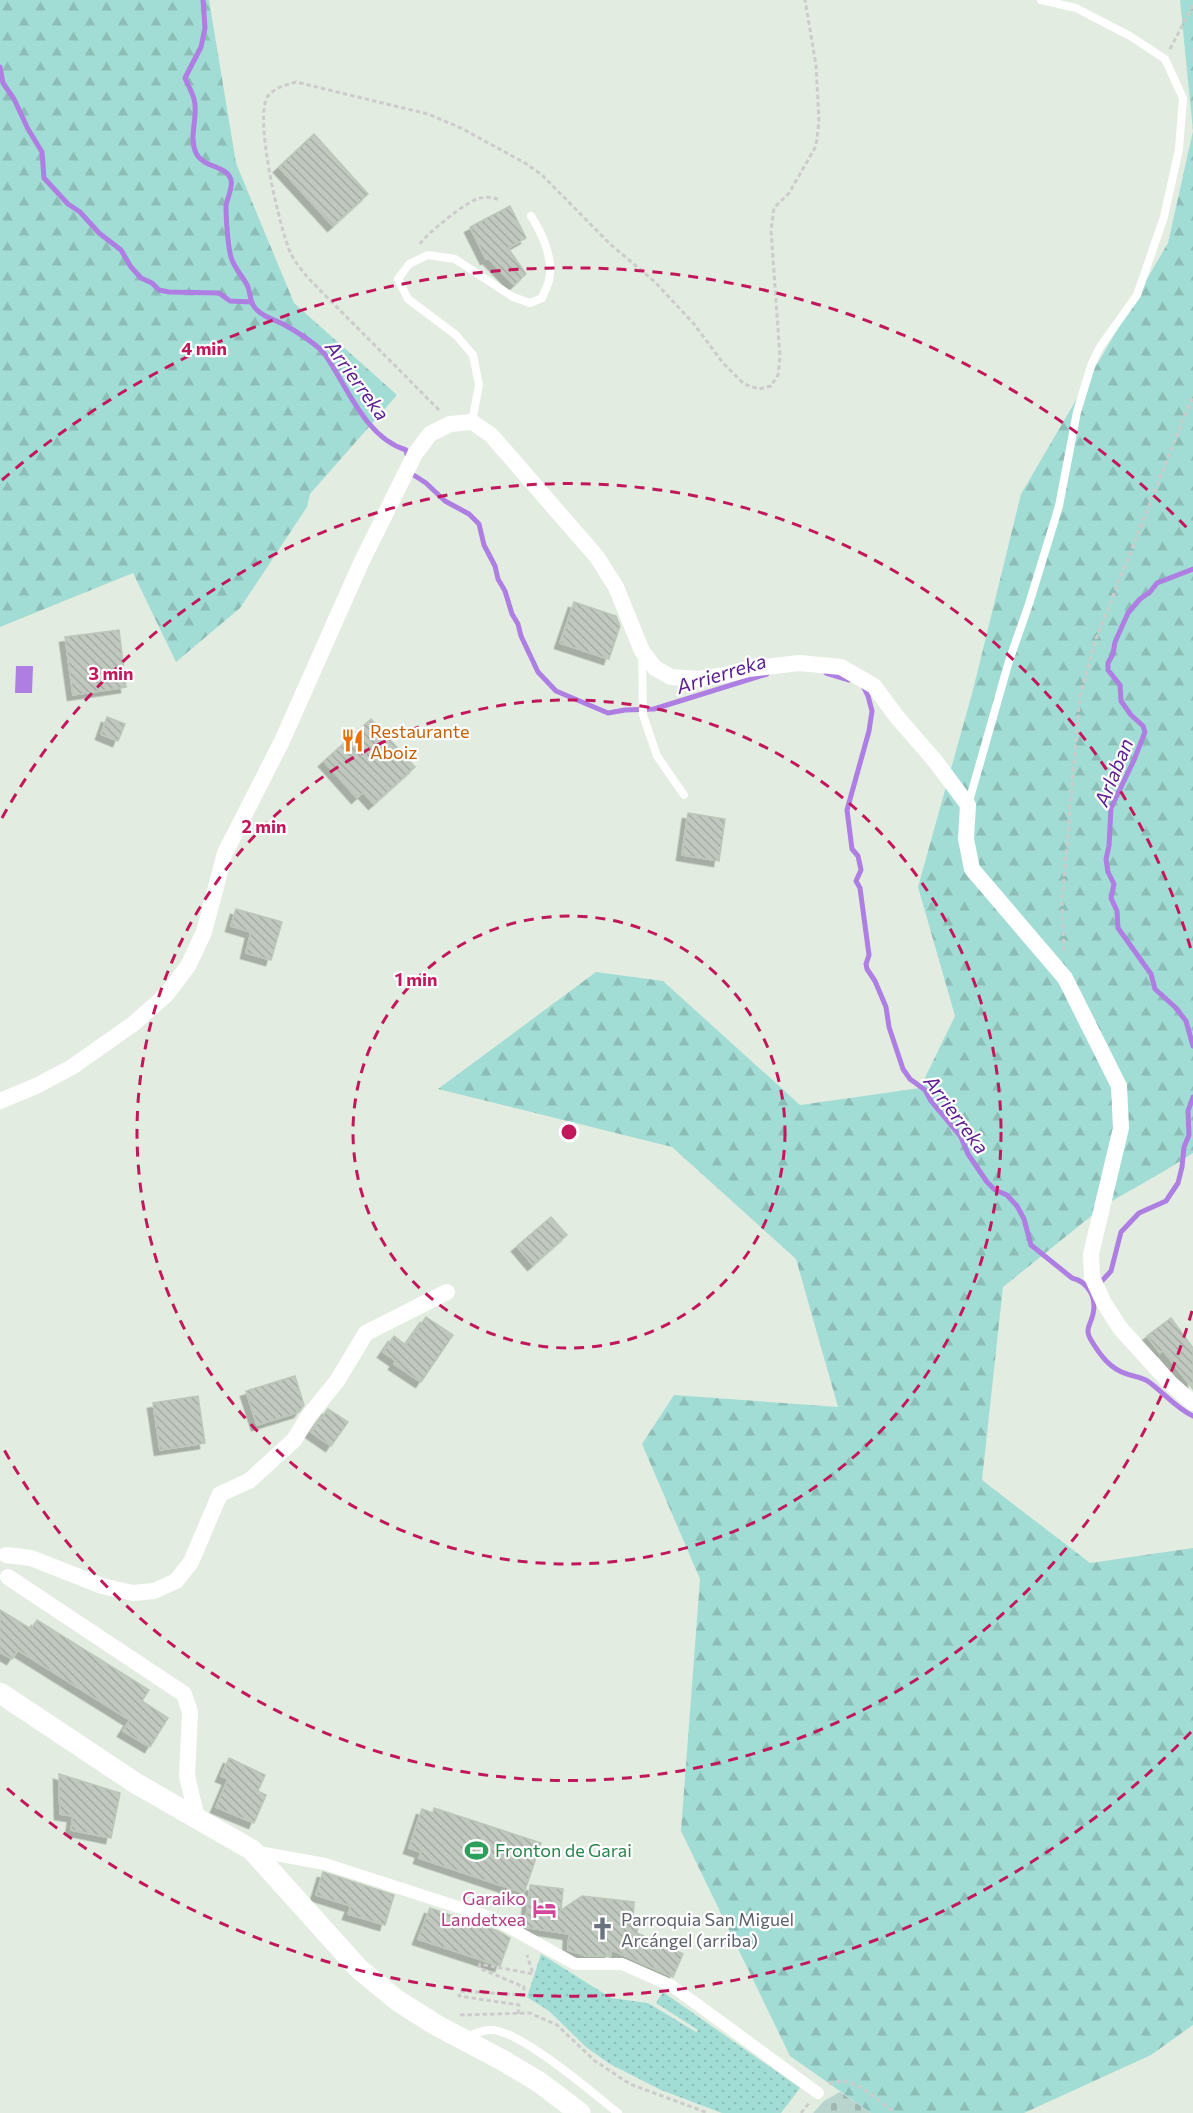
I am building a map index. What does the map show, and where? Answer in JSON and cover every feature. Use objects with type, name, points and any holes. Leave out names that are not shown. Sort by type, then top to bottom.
[{"type":"street","points":[[0,1101],[36,1086],[72,1067],[133,1024],[166,994],[188,966],[204,932],[225,853],[282,741],[328,634],[415,454],[430,434],[450,424],[472,422],[491,435],[597,557],[616,587],[642,651],[655,668],[671,677],[699,679],[748,669],[799,663],[841,667],[874,686],[968,805],[966,839],[972,869],[997,900],[1018,920],[1065,978],[1119,1086],[1121,1128],[1092,1254],[1092,1277],[1104,1303],[1120,1328],[1170,1383],[1193,1403]]},
{"type":"street","points":[[3,1553],[31,1558],[102,1586],[133,1593],[154,1591],[176,1581],[191,1562],[220,1494],[249,1481],[294,1440],[308,1417],[337,1381],[366,1333],[447,1292]]},
{"type":"street","points":[[3,1553],[10,1567],[4,1583],[184,1694],[190,1712],[187,1776],[197,1818]]},
{"type":"street","points":[[0,1693],[137,1784],[252,1850],[359,1969],[398,2001],[538,2082],[580,2113]]},
{"type":"street","points":[[159,1796],[180,1789],[187,1776]]},
{"type":"street","points":[[252,1850],[325,1864],[492,1918],[575,1964],[622,1964],[672,1986],[818,2093]]},
{"type":"lane","points":[[968,805],[1009,661],[1059,506],[1077,412],[1092,363],[1100,347],[1137,295],[1164,217],[1179,149],[1183,98],[1165,59],[1130,36],[1076,8],[1041,0]]},
{"type":"lane","points":[[472,422],[479,385],[473,355],[456,335],[408,299],[398,279],[409,264],[428,255],[455,259],[513,297],[530,303],[542,298],[549,278],[548,256],[541,231],[531,216]]},
{"type":"lane","points":[[642,651],[643,715],[657,756],[684,795]]},
{"type":"lane","points":[[462,2038],[489,2030],[517,2037],[618,2113]]},
{"type":"path","points":[[450,424],[432,400],[353,326],[307,277],[292,255],[280,224],[269,166],[262,110],[267,97],[281,86],[296,82],[428,114],[461,128],[525,163],[542,176],[610,244],[655,282],[694,324],[723,363],[744,384],[759,389],[771,386],[778,375],[780,357],[771,230],[774,208],[789,194],[816,146],[819,121],[816,65],[805,0]]},
{"type":"path","points":[[1165,59],[1193,5]]},
{"type":"path","points":[[409,264],[422,241],[476,199],[491,196],[500,200]]},
{"type":"path","points":[[1065,978],[1062,902],[1080,695],[1096,639],[1193,395]]},
{"type":"path","points":[[518,2014],[519,2005],[459,1996],[460,1991],[523,1995],[524,1987],[479,1968],[480,1964],[533,1974],[520,1933]]},
{"type":"path","points":[[452,2015],[530,2013],[557,2025],[595,2061],[630,2084],[708,2113]]},
{"type":"path","points":[[818,2093],[823,2087],[834,2082],[850,2082],[895,2113]]},
{"type":"green space","points":[[0,0],[209,0],[236,163],[294,303],[397,395],[310,494],[307,507],[240,608],[176,662],[133,573],[0,627]]},
{"type":"green space","points":[[1180,0],[1193,0],[1193,131]]},
{"type":"green space","points":[[1193,131],[1193,1153],[1105,1205],[1003,1287],[982,1480],[1090,1563],[1193,1548],[1193,2025],[1151,2055],[1024,2113],[871,2113],[790,2056],[681,1831],[700,1579],[642,1444],[674,1395],[838,1407],[796,1259],[672,1147],[438,1089],[596,972],[663,981],[800,1105],[920,1088],[955,1016],[918,887],[973,690],[1021,494],[1168,243]]},
{"type":"green space","points":[[541,1954],[611,1998],[648,2003],[696,2032],[695,2034],[698,2030],[656,2003],[663,1992],[800,2088],[781,2113],[722,2113],[661,2090],[610,2064],[586,2047],[549,2011],[527,1997]]},
{"type":"green space","points":[[840,2092],[871,2113],[813,2113],[824,2101]]},
{"type":"shaded area","points":[[16,666],[33,666],[32,693],[15,693]]},
{"type":"building","points":[[314,134],[368,194],[333,226],[279,167]]},
{"type":"building","points":[[510,206],[526,238],[508,248],[526,274],[514,285],[488,258],[486,259],[470,227]]},
{"type":"building","points":[[574,602],[616,616],[620,626],[609,659],[560,643]]},
{"type":"building","points":[[119,630],[126,687],[73,695],[65,637]]},
{"type":"building","points":[[107,717],[125,724],[118,741],[101,734]]},
{"type":"building","points":[[371,719],[415,767],[374,804],[363,792],[357,798],[324,761]]},
{"type":"building","points":[[688,813],[725,819],[719,861],[682,855]]},
{"type":"building","points":[[236,909],[282,922],[271,960],[246,953],[251,932],[231,926]]},
{"type":"building","points":[[551,1217],[567,1235],[533,1265],[517,1246]]},
{"type":"building","points":[[426,1317],[453,1335],[421,1382],[394,1364],[396,1361],[383,1352],[394,1336],[406,1345]]},
{"type":"building","points":[[1171,1318],[1193,1348],[1193,1389],[1163,1350],[1160,1353],[1147,1336]]},
{"type":"building","points":[[295,1376],[304,1405],[299,1412],[257,1425],[246,1391]]},
{"type":"building","points":[[198,1396],[205,1443],[160,1450],[153,1403]]},
{"type":"building","points":[[328,1409],[348,1422],[331,1446],[311,1432]]},
{"type":"building","points":[[0,1610],[31,1629],[37,1620],[149,1690],[142,1701],[168,1718],[150,1747],[123,1731],[130,1720],[18,1650],[12,1659],[0,1652]]},
{"type":"building","points":[[229,1758],[265,1775],[258,1791],[266,1795],[254,1823],[216,1807],[228,1779],[221,1776]]},
{"type":"building","points":[[59,1774],[120,1793],[111,1838],[71,1830],[73,1816],[60,1814]]},
{"type":"building","name":"Fronton de Garai","points":[[434,1808],[541,1843],[524,1893],[419,1858],[421,1852],[409,1848],[422,1809],[433,1813]]},
{"type":"building","points":[[323,1872],[394,1895],[385,1925],[348,1914],[351,1906],[316,1895]]},
{"type":"building","points":[[530,1885],[563,1889],[561,1910],[582,1896],[634,1902],[633,1922],[638,1925],[637,1933],[683,1954],[673,1977],[610,1949],[611,1956],[586,1956],[568,1950],[569,1934],[525,1927]]},
{"type":"building","points":[[430,1908],[498,1931],[510,1938],[500,1966],[418,1939]]},
{"type":"waterway","name":"Arrierreka","points":[[203,0],[205,28],[201,47],[185,78],[195,106],[193,140],[196,153],[199,158],[229,175],[231,180],[226,206],[228,242],[232,260],[248,287],[252,303],[256,308],[266,316],[300,334],[323,352],[369,423],[392,444],[406,450],[408,459]]},
{"type":"waterway","points":[[0,67],[3,83],[42,152],[44,178],[99,233],[121,250],[141,278],[152,283],[159,290],[219,293],[230,301],[251,302]]},
{"type":"waterway","name":"Arrierreka","points":[[411,471],[445,501],[469,514],[479,524],[484,545],[495,566],[521,636],[538,672],[556,691],[608,713],[654,709],[767,674]]},
{"type":"waterway","name":"Arlaban","points":[[1193,569],[1157,583],[1140,599],[1128,613],[1108,663],[1108,670],[1120,685],[1121,701],[1143,726],[1145,732],[1111,808],[1106,859],[1108,872],[1114,884],[1111,898],[1117,911],[1118,928],[1151,974],[1155,989],[1175,1007],[1186,1021],[1193,1046]]},
{"type":"waterway","name":"Arrierreka","points":[[826,673],[849,680]]},
{"type":"waterway","name":"Arrierreka","points":[[863,686],[872,711],[869,731],[847,810],[852,849],[858,856],[861,870],[856,881],[860,888],[869,955],[867,969],[886,1007],[889,1027],[903,1069],[910,1079],[925,1090],[931,1101],[961,1137],[968,1154],[987,1182],[995,1190],[1007,1195],[1017,1206],[1024,1219],[1031,1245],[1072,1278],[1083,1283],[1090,1291],[1094,1308],[1088,1333],[1102,1356],[1121,1372],[1149,1382],[1193,1416]]},
{"type":"waterway","name":"Arlaban","points":[[1100,1283],[1111,1271],[1121,1232],[1139,1213],[1166,1201],[1178,1183],[1184,1147],[1189,1135],[1188,1111],[1193,1097]]},
{"type":"place","name":"Restaurante Aboiz","points":[[352,741]]},
{"type":"place","name":"Fronton de Garai","points":[[477,1850]]},
{"type":"place","name":"Garaiko Landetxea","points":[[544,1908]]},
{"type":"place","name":"Parroquia San Miguel Arcángel (arriba)","points":[[603,1929]]}]
